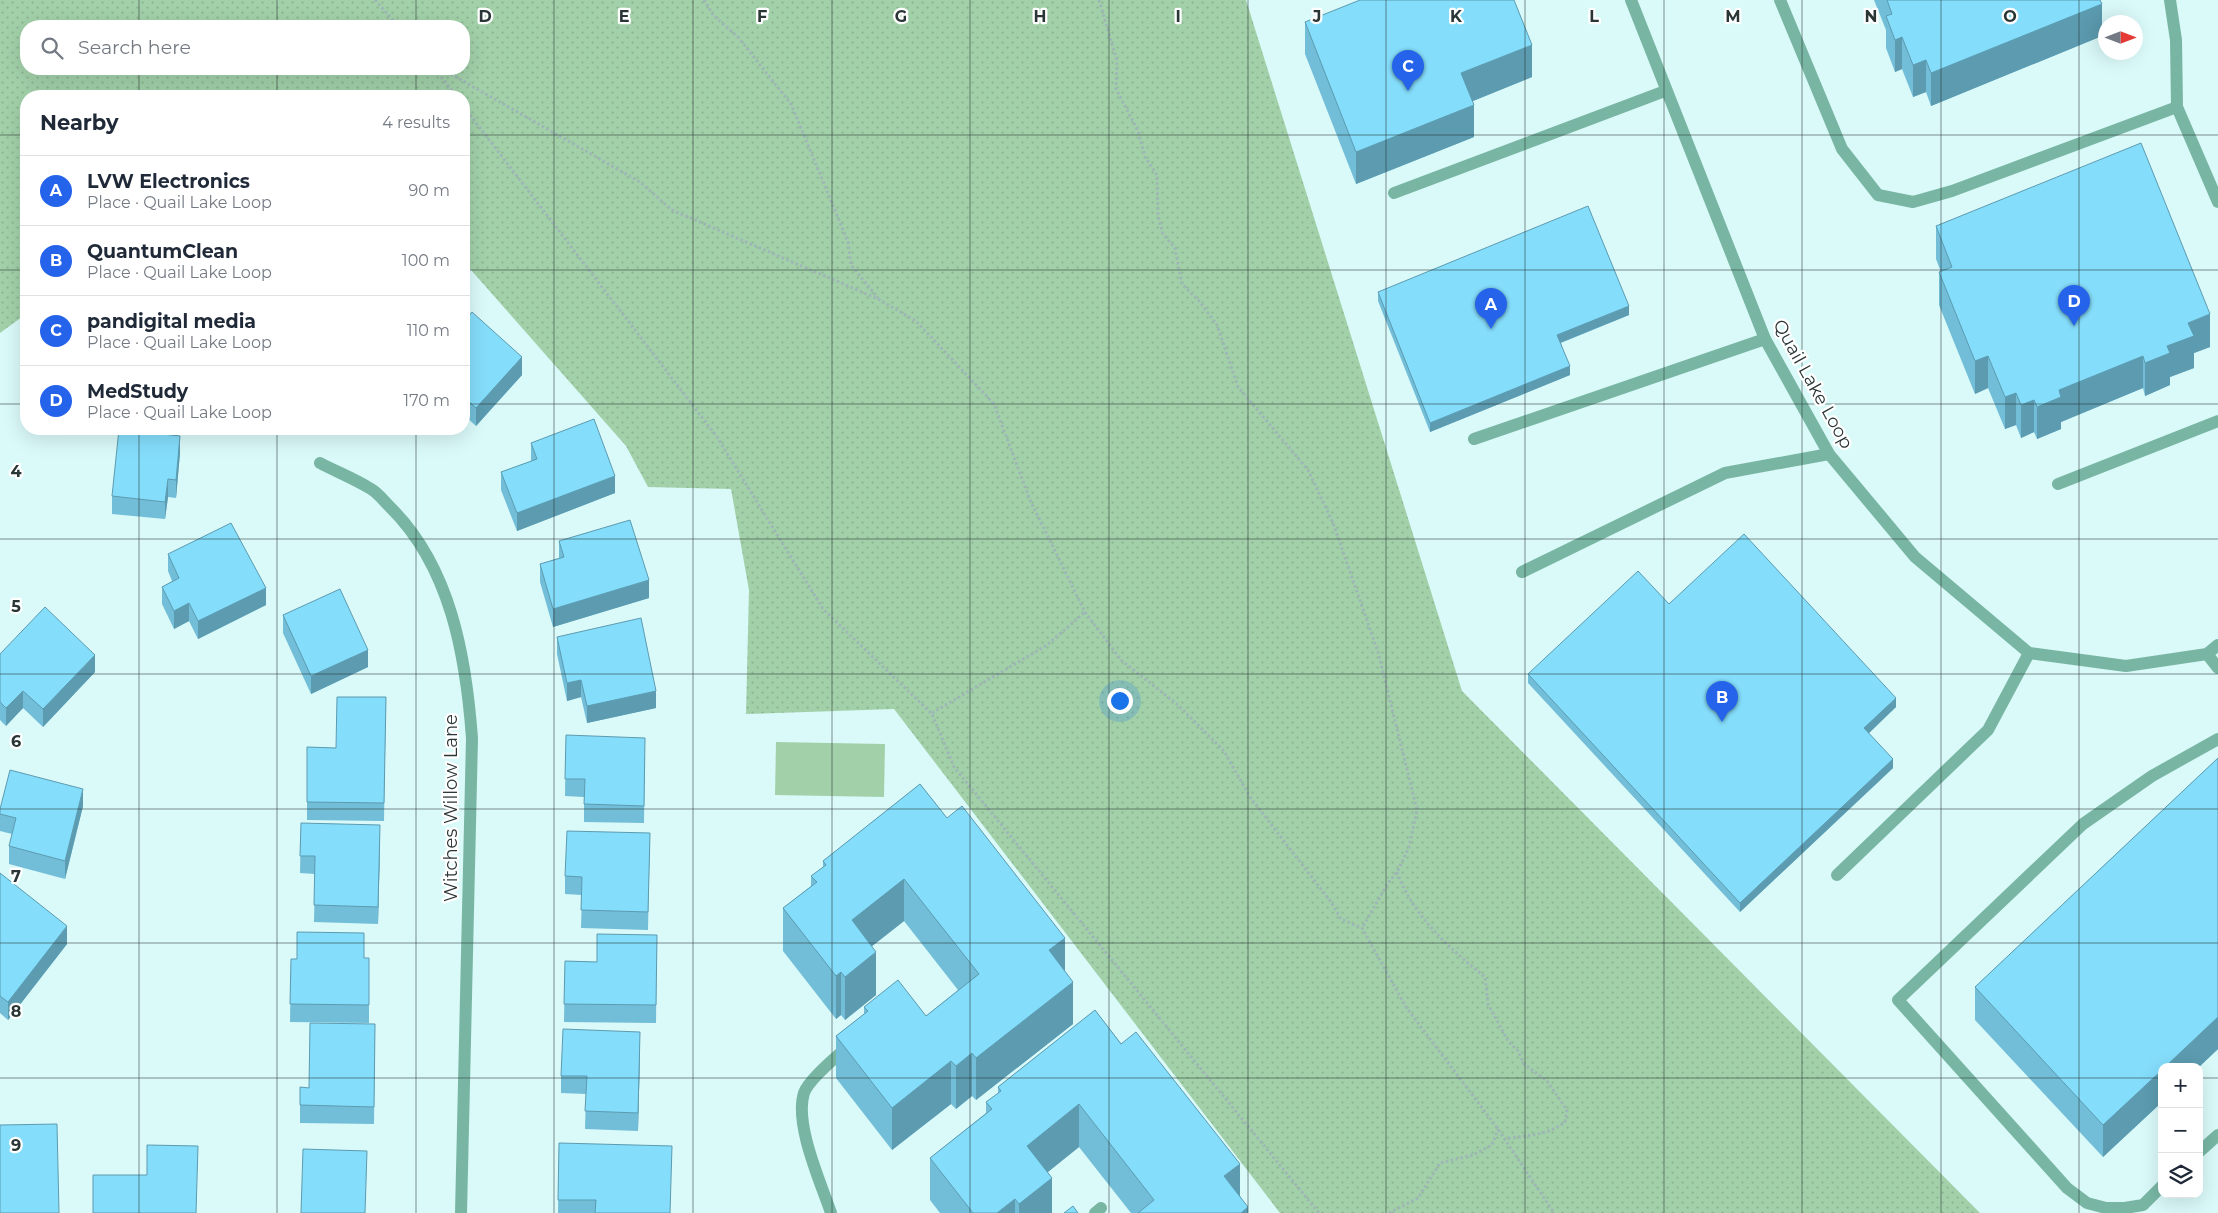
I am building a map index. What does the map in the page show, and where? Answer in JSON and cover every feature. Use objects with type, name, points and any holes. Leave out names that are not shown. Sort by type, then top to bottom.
[{"type":"street","name":"Quail Lake Loop","points":[[1631,0],[1665,91],[1765,339],[1829,454],[1915,557],[2030,653]]},
{"type":"street","points":[[1780,0],[1842,149],[1878,195],[1913,202],[1952,191],[2177,107]]},
{"type":"street","points":[[2170,0],[2176,40],[2177,107],[2218,202]]},
{"type":"street","points":[[1394,193],[1665,91]]},
{"type":"street","points":[[1474,439],[1765,339]]},
{"type":"street","points":[[2058,484],[2218,421]]},
{"type":"street","points":[[1522,572],[1725,473],[1829,454]]},
{"type":"street","name":"Witches Willow Lane","points":[[320,463],[372,489],[407,524],[432,564],[452,615],[468,680],[472,738],[461,1213]]},
{"type":"street","points":[[1837,875],[1988,730],[2030,653],[2126,666],[2207,654],[2218,645]]},
{"type":"street","points":[[2207,654],[2218,668]]},
{"type":"street","points":[[2158,1190],[2143,1205],[2125,1208],[2106,1208],[2087,1203],[2067,1188],[1898,1000],[2083,824],[2146,780],[2218,739]]},
{"type":"street","points":[[830,1213],[803,1128],[804,1093],[823,1068],[860,1037]]},
{"type":"street","points":[[2203,1148],[2218,1135]]},
{"type":"path","points":[[375,0],[393,20]]},
{"type":"path","points":[[704,0],[714,16],[738,36],[791,104],[848,242],[851,266],[878,299]]},
{"type":"path","points":[[1098,0],[1117,62],[1116,89],[1138,131],[1145,157],[1157,176],[1158,216],[1163,234],[1175,248],[1182,284],[1200,302],[1217,325],[1238,387],[1308,470],[1333,523],[1378,652],[1417,810],[1409,847],[1397,872],[1388,883],[1362,928]]},
{"type":"path","points":[[440,75],[451,90]]},
{"type":"path","points":[[453,75],[640,182],[672,210],[878,299],[916,321],[994,404],[1030,500],[1085,612],[1120,660],[1178,705],[1224,751],[1250,797],[1331,902],[1341,919],[1362,928],[1406,1006],[1498,1129],[1554,1213]]},
{"type":"path","points":[[470,115],[717,437],[823,609],[932,714],[954,767],[1319,1213]]},
{"type":"path","points":[[932,714],[1047,645],[1085,612]]},
{"type":"path","points":[[1397,872],[1417,912],[1459,956],[1485,977],[1488,1004],[1508,1041],[1518,1051],[1524,1064],[1547,1081],[1567,1110],[1565,1122],[1556,1129],[1543,1134],[1505,1139]]},
{"type":"path","points":[[1389,1213],[1418,1198],[1440,1163],[1473,1155],[1492,1145],[1498,1129]]},
{"type":"green space","points":[[0,0],[1246,0],[1462,691],[1980,1213],[1280,1213],[894,709],[746,714],[749,590],[731,489],[648,487],[626,446],[470,269],[470,90],[20,90],[20,318],[0,333]]},
{"type":"green space","points":[[776,742],[885,744],[884,797],[775,795]]},
{"type":"building","points":[[1360,0],[1514,0],[1532,45],[1461,73],[1474,105],[1356,152],[1305,22]]},
{"type":"building","points":[[1887,0],[2100,0],[2102,4],[1931,73],[1926,60],[1913,65],[1902,37],[1895,40],[1886,16],[1892,14]]},
{"type":"building","points":[[2141,143],[2210,314],[2188,323],[2194,336],[2167,346],[2170,353],[2145,363],[2143,356],[2059,390],[2061,397],[2037,407],[2034,400],[2021,405],[2016,393],[2005,397],[1988,356],[1975,361],[1939,272],[1952,267],[1936,226]]},
{"type":"building","points":[[1588,206],[1629,306],[1557,335],[1570,366],[1430,423],[1378,292]]},
{"type":"building","points":[[472,312],[522,357],[476,408],[470,402],[470,314]]},
{"type":"building","points":[[594,419],[615,476],[517,513],[501,472],[537,459],[531,443]]},
{"type":"building","points":[[118,435],[180,436],[176,480],[168,479],[165,502],[112,496]]},
{"type":"building","points":[[630,520],[649,580],[553,609],[540,564],[564,557],[559,541]]},
{"type":"building","points":[[231,523],[266,588],[198,621],[189,603],[174,611],[162,587],[179,578],[168,554]]},
{"type":"building","points":[[1744,534],[1896,698],[1864,728],[1893,759],[1740,903],[1528,674],[1638,571],[1669,604]]},
{"type":"building","points":[[340,589],[368,650],[311,676],[283,615]]},
{"type":"building","points":[[45,607],[95,655],[43,709],[23,691],[6,708],[0,702],[0,654]]},
{"type":"building","points":[[641,618],[656,691],[587,706],[581,680],[567,683],[557,637]]},
{"type":"building","points":[[337,697],[386,697],[384,803],[307,802],[307,747],[336,748]]},
{"type":"building","points":[[566,735],[645,738],[644,806],[584,804],[585,779],[565,779]]},
{"type":"building","points":[[2218,758],[2218,1017],[2169,1063],[2158,1063],[2158,1074],[2103,1125],[1975,987]]},
{"type":"building","points":[[10,770],[83,789],[65,861],[9,846],[16,818],[0,814],[0,809]]},
{"type":"building","points":[[920,784],[947,818],[962,806],[1065,938],[1049,950],[1073,982],[976,1058],[972,1053],[956,1066],[951,1061],[892,1108],[836,1036],[868,1011],[864,1007],[898,980],[926,1016],[979,974],[904,879],[852,920],[876,952],[845,977],[841,972],[836,976],[783,908],[817,882],[811,876],[826,865],[823,861]]},
{"type":"building","points":[[301,823],[380,825],[378,907],[314,905],[315,856],[300,856]]},
{"type":"building","points":[[567,831],[650,833],[648,912],[581,910],[582,877],[565,876]]},
{"type":"building","points":[[0,873],[67,926],[8,1002],[0,996]]},
{"type":"building","points":[[297,932],[364,933],[364,958],[369,958],[369,1005],[290,1004],[291,959],[297,959]]},
{"type":"building","points":[[597,934],[657,935],[656,1005],[564,1004],[565,961],[597,962]]},
{"type":"building","points":[[1095,1010],[1121,1044],[1136,1032],[1240,1164],[1224,1176],[1248,1207],[1241,1213],[1138,1213],[1154,1200],[1079,1104],[1027,1146],[1052,1178],[1019,1204],[1015,1199],[997,1213],[973,1213],[930,1158],[992,1109],[986,1102],[1001,1091],[998,1087]]},
{"type":"building","points":[[310,1023],[375,1024],[374,1107],[300,1105],[300,1087],[309,1088]]},
{"type":"building","points":[[563,1029],[640,1032],[638,1113],[585,1111],[587,1076],[561,1076]]},
{"type":"building","points":[[57,1124],[59,1213],[0,1213],[0,1125]]},
{"type":"building","points":[[559,1143],[672,1146],[670,1213],[595,1213],[596,1200],[558,1200]]},
{"type":"building","points":[[147,1145],[198,1146],[196,1213],[93,1213],[93,1175],[147,1175]]},
{"type":"building","points":[[303,1149],[367,1151],[365,1213],[301,1213]]},
{"type":"building","points":[[1073,1206],[1078,1213],[1064,1213]]},
{"type":"place","name":"pandigital media","points":[[1408,91]]},
{"type":"place","name":"MedStudy","points":[[2074,326]]},
{"type":"place","name":"LVW Electronics","points":[[1491,329]]},
{"type":"place","name":"QuantumClean","points":[[1722,722]]}]
